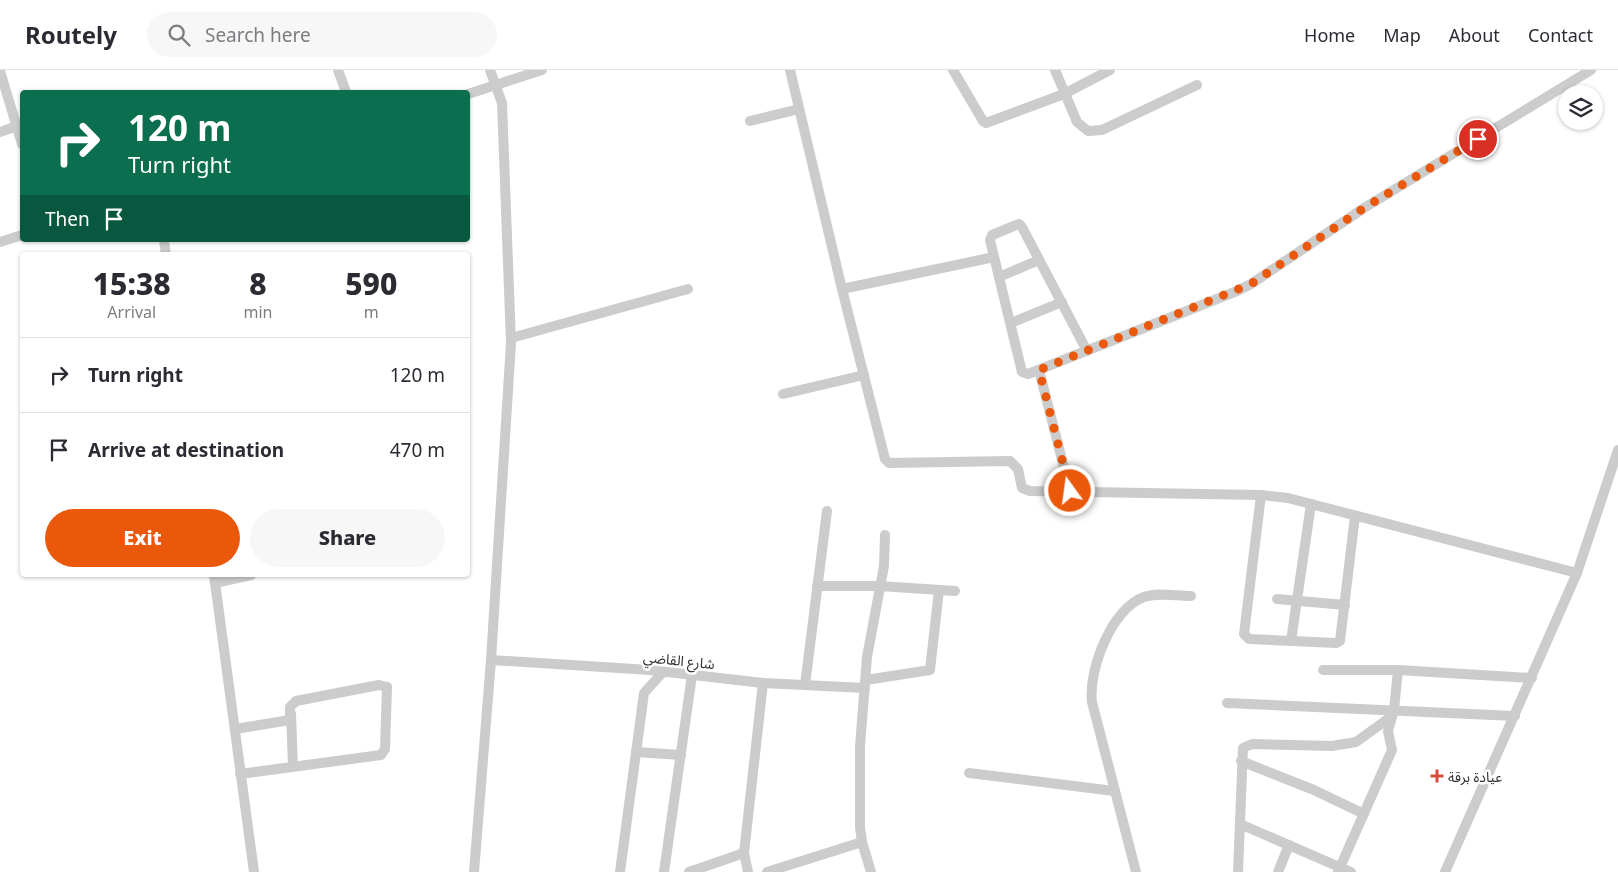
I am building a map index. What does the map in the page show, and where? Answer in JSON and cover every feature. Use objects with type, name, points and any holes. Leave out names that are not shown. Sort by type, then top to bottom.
[{"type":"street","points":[[0,70],[20,137]]},
{"type":"street","points":[[338,70],[345,90]]},
{"type":"street","points":[[474,872],[491,660],[511,338],[502,103],[490,70]]},
{"type":"street","points":[[470,93],[542,70]]},
{"type":"street","points":[[790,70],[842,289],[885,459],[888,463],[1010,461],[1018,469],[1021,485],[1025,490],[1261,495],[1311,504],[1577,573]]},
{"type":"street","points":[[953,70],[986,123],[1064,94],[1110,70]]},
{"type":"street","points":[[1055,70],[1064,94],[1083,129],[1096,131],[1197,84]]},
{"type":"street","points":[[1087,351],[1022,226],[1018,224],[992,235],[990,240],[1022,372],[1028,374],[1087,351],[1251,284],[1364,208],[1592,70]]},
{"type":"street","points":[[750,121],[800,109]]},
{"type":"street","points":[[0,132],[17,126]]},
{"type":"street","points":[[0,242],[20,235]]},
{"type":"street","points":[[842,289],[994,257]]},
{"type":"street","points":[[1000,277],[1039,260]]},
{"type":"street","points":[[511,338],[688,289]]},
{"type":"street","points":[[1011,323],[1062,302]]},
{"type":"street","points":[[1039,370],[1070,491]]},
{"type":"street","points":[[783,394],[864,375]]},
{"type":"street","points":[[1445,872],[1577,573],[1618,450]]},
{"type":"street","points":[[1261,495],[1244,634],[1249,640],[1338,643],[1342,637],[1355,516]]},
{"type":"street","points":[[1291,641],[1311,504]]},
{"type":"street","points":[[805,685],[827,511]]},
{"type":"street","points":[[871,872],[862,842],[859,798],[865,684],[880,586],[885,536]]},
{"type":"street","points":[[232,577],[214,579],[254,872]]},
{"type":"street","points":[[817,586],[880,586],[955,591]]},
{"type":"street","name":"شارع القاضي","points":[[491,660],[663,672],[763,683],[805,685],[865,684],[930,670],[940,590]]},
{"type":"street","points":[[1136,872],[1092,702],[1091,684],[1095,663],[1126,607],[1152,595],[1191,596]]},
{"type":"street","points":[[1277,599],[1345,604]]},
{"type":"street","points":[[1323,670],[1398,670],[1532,678]]},
{"type":"street","points":[[1339,870],[1392,750],[1388,736],[1398,670]]},
{"type":"street","points":[[620,872],[644,693],[663,672]]},
{"type":"street","points":[[664,872],[692,675]]},
{"type":"street","points":[[748,872],[744,853],[763,683]]},
{"type":"street","points":[[235,729],[290,720],[290,707],[296,701],[379,685],[387,687]]},
{"type":"street","points":[[240,774],[381,755],[385,749],[387,687]]},
{"type":"street","points":[[293,766],[292,705],[387,687]]},
{"type":"street","points":[[1228,703],[1393,713],[1515,716]]},
{"type":"street","points":[[1238,872],[1243,748],[1247,744],[1332,746],[1356,742],[1393,713]]},
{"type":"street","points":[[636,752],[680,755]]},
{"type":"street","points":[[1241,761],[1314,790],[1364,814]]},
{"type":"street","points":[[969,773],[1114,791]]},
{"type":"street","points":[[1240,824],[1289,845],[1339,870],[1350,872]]},
{"type":"street","points":[[767,872],[862,842]]},
{"type":"street","points":[[1278,872],[1289,845]]},
{"type":"street","points":[[689,872],[744,853]]},
{"type":"place","name":"عيادة برقة","points":[[1437,776]]},
{"type":"route","points":[[1070,491],[1039,370],[1251,284],[1364,208],[1478,139]]}]
